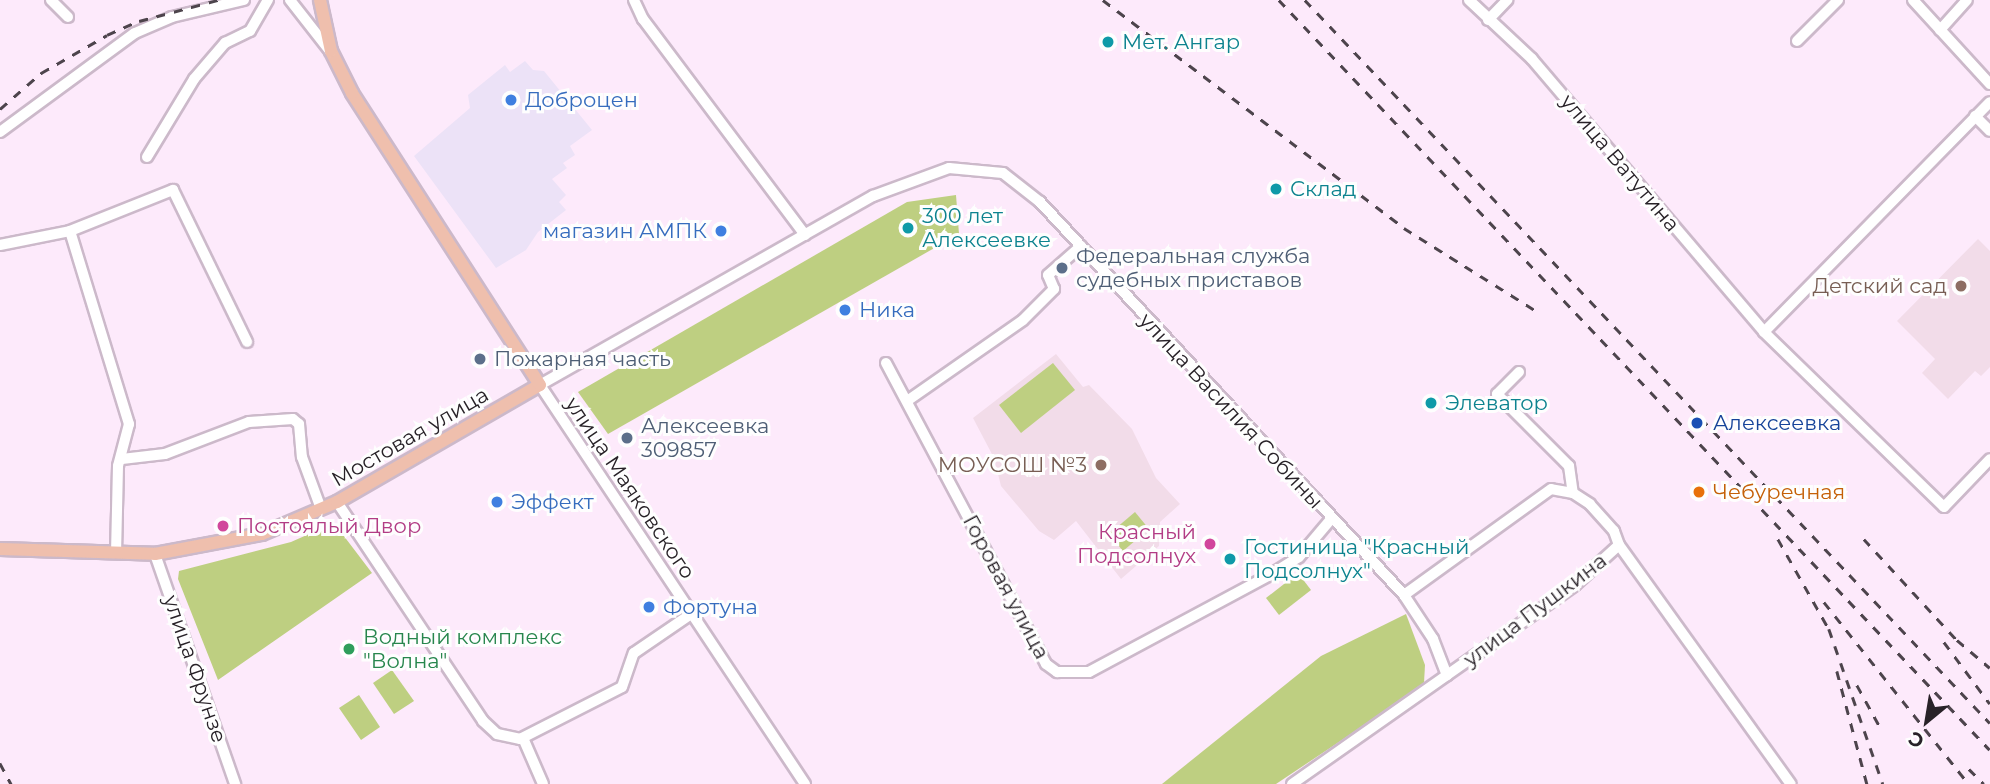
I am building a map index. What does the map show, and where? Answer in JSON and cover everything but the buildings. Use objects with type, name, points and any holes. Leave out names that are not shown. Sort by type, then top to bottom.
[{"type":"main road","points":[[320,0],[331,51]]},
{"type":"main road","name":"улица Маяковского","points":[[331,51],[352,93],[540,385]]},
{"type":"main road","name":"Мостовая улица","points":[[0,549],[155,554],[262,534],[337,502],[540,385]]},
{"type":"street","points":[[51,0],[68,18]]},
{"type":"street","points":[[0,132],[135,33],[172,18],[244,0]]},
{"type":"street","points":[[146,157],[194,79],[225,43],[250,31],[268,0]]},
{"type":"street","name":"улица Маяковского","points":[[290,0],[331,51]]},
{"type":"street","points":[[634,0],[643,19],[805,235]]},
{"type":"street","name":"улица Ватутина","points":[[1469,0],[1532,59],[1764,332],[1944,507],[1990,459]]},
{"type":"street","points":[[1488,20],[1507,0]]},
{"type":"street","points":[[1797,41],[1838,0]]},
{"type":"street","points":[[1913,0],[1990,84]]},
{"type":"street","points":[[1940,30],[1967,0]]},
{"type":"street","points":[[1764,332],[1990,102]]},
{"type":"street","points":[[1975,116],[1990,131]]},
{"type":"street","name":"улица Василия Собины","points":[[914,177],[949,168],[1003,173],[1022,184],[1404,595],[1433,639],[1447,675]]},
{"type":"street","name":"Мостовая улица","points":[[540,385],[805,235],[914,177]]},
{"type":"street","points":[[0,244],[70,231],[173,190],[247,342]]},
{"type":"street","points":[[70,231],[129,424],[122,459],[116,551]]},
{"type":"street","points":[[907,401],[1023,320],[1054,289],[1048,275],[1052,269],[1081,246]]},
{"type":"street","name":"Горовая улица","points":[[886,363],[1046,664],[1057,672],[1088,672],[1270,575],[1299,557],[1331,519]]},
{"type":"street","points":[[1404,595],[1551,489],[1573,493],[1569,466],[1497,394],[1519,372]]},
{"type":"street","name":"улица Маяковского","points":[[540,385],[805,784]]},
{"type":"street","points":[[122,459],[164,454],[249,422],[293,419],[299,424],[302,457],[321,509]]},
{"type":"street","name":"улица Пушкина","points":[[1292,784],[1305,781],[1447,675],[1575,585],[1619,545],[1597,509],[1573,493]]},
{"type":"street","points":[[337,502],[483,721],[497,734],[523,738],[622,687],[634,653],[691,614]]},
{"type":"street","points":[[1619,545],[1791,784]]},
{"type":"street","name":"улица Фрунзе","points":[[155,554],[235,784]]},
{"type":"street","points":[[523,738],[543,784]]},
{"type":"shaded area","points":[[525,61],[533,70],[544,71],[592,130],[570,146],[575,155],[563,163],[567,168],[552,179],[566,195],[559,202],[566,210],[538,232],[526,250],[496,268],[414,156],[470,108],[468,95],[505,65],[510,72]]},
{"type":"shaded area","name":"Детский сад","points":[[1978,239],[1990,251],[1990,367],[1981,376],[1975,371],[1948,399],[1922,373],[1935,359],[1897,321]]},
{"type":"shaded area","points":[[1056,354],[1083,387],[1089,385],[1132,429],[1156,478],[1180,504],[1160,522],[1159,546],[1121,579],[1076,521],[1054,540],[1039,531],[1001,486],[994,458],[973,418]]},
{"type":"green space","points":[[956,195],[959,234],[608,434],[578,392],[907,202]]},
{"type":"green space","points":[[1053,363],[1075,390],[1021,433],[999,405]]},
{"type":"green space","points":[[1135,512],[1149,529],[1123,551],[1109,534]]},
{"type":"green space","points":[[334,523],[372,573],[218,680],[178,579],[179,571],[291,542]]},
{"type":"green space","points":[[1298,573],[1311,590],[1279,615],[1266,598]]},
{"type":"green space","points":[[1406,614],[1425,665],[1424,683],[1399,702],[1276,784],[1162,784],[1321,656]]},
{"type":"green space","points":[[392,670],[414,701],[394,714],[373,683]]},
{"type":"green space","points":[[359,695],[380,727],[361,740],[339,708]]},
{"type":"railway","points":[[0,109],[41,73],[107,35],[139,21],[218,0]]},
{"type":"railway","points":[[1103,0],[1404,228],[1538,312]]},
{"type":"railway","points":[[1279,0],[1990,750]]},
{"type":"railway","points":[[1305,0],[1990,723]]},
{"type":"railway","points":[[1778,539],[1829,629],[1883,784]]},
{"type":"railway","points":[[1864,539],[1957,640],[1990,668]]},
{"type":"railway","points":[[1824,602],[1969,784]]},
{"type":"railway","points":[[1944,642],[1990,704]]},
{"type":"railway","points":[[1837,671],[1867,784]]},
{"type":"railway","points":[[1857,685],[1879,725]]},
{"type":"railway","points":[[0,763],[11,784]]},
{"type":"railway","points":[[1969,769],[1984,784]]},
{"type":"place","name":"Мет. Ангар","points":[[1108,42]]},
{"type":"place","name":"Доброцен","points":[[511,100]]},
{"type":"place","name":"Склад","points":[[1276,189]]},
{"type":"place","name":"300 лет Алексеевке","points":[[908,228]]},
{"type":"place","name":"магазин АМПК","points":[[721,231]]},
{"type":"place","name":"Федеральная служба судебных приставов","points":[[1062,268]]},
{"type":"place","name":"Детский сад","points":[[1961,286]]},
{"type":"place","name":"Ника","points":[[845,310]]},
{"type":"place","name":"Пожарная часть","points":[[480,359]]},
{"type":"place","name":"Элеватор","points":[[1431,403]]},
{"type":"place","name":"Алексеевка","points":[[1697,423]]},
{"type":"place","name":"Алексеевка 309857","points":[[627,438]]},
{"type":"place","name":"МОУСОШ №3","points":[[1101,465]]},
{"type":"place","name":"Чебуречная","points":[[1699,492]]},
{"type":"place","name":"Эффект","points":[[497,502]]},
{"type":"place","name":"Постоялый Двор","points":[[223,526]]},
{"type":"place","name":"Красный Подсолнух","points":[[1210,544]]},
{"type":"place","name":"Гостиница \"Красный Подсолнух\"","points":[[1230,559]]},
{"type":"place","name":"Фортуна","points":[[649,607]]},
{"type":"place","name":"Водный комплекс \"Волна\"","points":[[349,649]]}]
